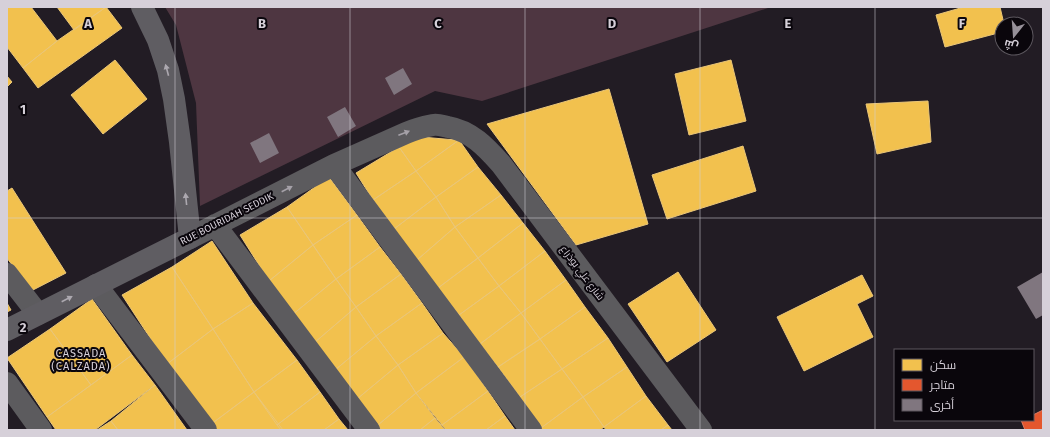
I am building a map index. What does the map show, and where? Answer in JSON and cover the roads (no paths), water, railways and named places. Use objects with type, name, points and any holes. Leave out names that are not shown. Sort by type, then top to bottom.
[{"type":"main road","points":[[142,7],[158,40],[168,70],[180,142],[190,238]]},
{"type":"main road","name":"RUE BOURIDAH SEDDIK","points":[[7,330],[190,238]]},
{"type":"street","name":"RUE BOURIDAH SEDDIK","points":[[190,238],[334,165],[392,138],[417,128],[433,125],[452,127]]},
{"type":"street","name":"شارع علي بوذراع","points":[[452,127],[467,133],[477,140],[500,164],[701,430]]},
{"type":"street","points":[[334,165],[531,430]]},
{"type":"street","points":[[214,225],[369,430]]},
{"type":"street","points":[[7,274],[38,314]]},
{"type":"street","points":[[96,285],[206,430]]},
{"type":"street","points":[[7,383],[41,430]]},
{"type":"district","name":"CASSADA (CALZADA)","points":[[81,359]]}]
